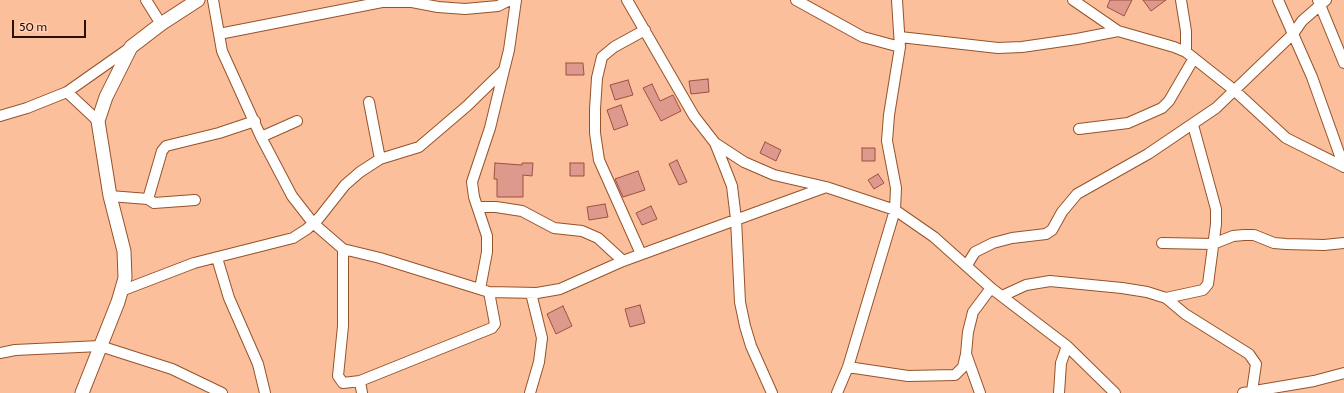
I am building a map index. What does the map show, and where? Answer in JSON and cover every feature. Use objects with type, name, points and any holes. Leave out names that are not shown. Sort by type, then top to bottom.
[{"type":"street","points":[[146,0],[161,24]]},
{"type":"street","points":[[0,116],[27,108],[67,92],[161,24],[198,0]]},
{"type":"street","points":[[213,0],[222,51],[261,137],[292,196],[313,223],[343,248],[485,291],[531,293],[560,289],[641,254],[826,187]]},
{"type":"street","points":[[219,34],[382,2],[412,2],[438,8],[465,9],[498,6],[510,0]]},
{"type":"street","points":[[343,248],[343,326],[338,376],[343,383],[360,381],[492,328],[495,324],[485,291],[488,236],[478,207],[472,182],[490,128],[509,50],[516,0]]},
{"type":"street","points":[[627,0],[694,116],[714,143],[732,186],[736,219],[740,302],[752,346],[772,393]]},
{"type":"street","points":[[796,0],[863,37],[900,42],[998,48],[1022,47],[1118,31]]},
{"type":"street","points":[[837,393],[848,367],[895,210],[896,188],[887,141],[889,115],[900,42],[897,0]]},
{"type":"street","points":[[1073,0],[1118,31],[1174,47],[1190,55],[1234,90],[1286,138],[1344,167]]},
{"type":"street","points":[[1079,129],[1128,123],[1162,108],[1169,101],[1190,55],[1181,0]]},
{"type":"street","points":[[1278,0],[1312,76],[1344,167]]},
{"type":"street","points":[[967,265],[975,252],[993,243],[1012,238],[1046,234],[1052,230],[1062,212],[1077,194],[1148,154],[1216,108],[1293,34],[1302,21],[1321,2],[1344,63]]},
{"type":"street","points":[[641,254],[599,160],[595,133],[595,109],[597,78],[602,57],[614,47],[644,30]]},
{"type":"street","points":[[82,393],[125,278],[124,251],[110,196],[98,121],[106,97],[131,47]]},
{"type":"street","points":[[121,291],[194,263],[292,238],[313,223],[333,202],[345,185],[360,172],[380,159],[419,147],[467,106],[504,70]]},
{"type":"street","points":[[67,92],[98,121]]},
{"type":"street","points":[[369,102],[380,159]]},
{"type":"street","points":[[148,199],[162,151],[166,146],[219,133],[255,121]]},
{"type":"street","points":[[261,137],[297,121]]},
{"type":"street","points":[[1166,298],[1207,288],[1216,224],[1214,198],[1193,125]]},
{"type":"street","points":[[714,143],[744,162],[774,175],[826,187],[895,210],[934,237],[991,288],[1067,346],[1115,393]]},
{"type":"street","points":[[110,196],[148,199],[154,203],[195,200]]},
{"type":"street","points":[[478,207],[496,207],[522,211],[554,228],[582,231],[598,238],[623,261]]},
{"type":"street","points":[[1162,243],[1213,244],[1233,236],[1254,235],[1274,243],[1324,245],[1344,243]]},
{"type":"street","points":[[217,258],[229,298],[258,364],[265,393]]},
{"type":"street","points":[[1002,296],[1026,285],[1050,281],[1122,288],[1147,292],[1166,298],[1185,314],[1250,354],[1256,364],[1247,392],[1314,381],[1344,373]]},
{"type":"street","points":[[848,367],[908,376],[954,375],[963,367],[968,332],[973,312],[991,288]]},
{"type":"street","points":[[530,393],[539,362],[542,338],[531,293]]},
{"type":"street","points":[[0,353],[15,350],[100,346],[172,369],[222,393]]},
{"type":"street","points":[[1059,393],[1061,363],[1067,346]]},
{"type":"street","points":[[966,354],[980,393]]},
{"type":"street","points":[[360,381],[362,393]]},
{"type":"building","points":[[1110,0],[1132,0],[1124,16],[1107,7]]},
{"type":"building","points":[[1143,0],[1166,0],[1151,11]]},
{"type":"building","points":[[566,63],[583,63],[584,75],[566,75]]},
{"type":"building","points":[[708,79],[709,92],[691,94],[689,81]]},
{"type":"building","points":[[628,80],[633,95],[615,100],[610,85]]},
{"type":"building","points":[[652,84],[660,101],[673,95],[681,111],[661,121],[643,88]]},
{"type":"building","points":[[621,105],[628,125],[614,130],[607,110]]},
{"type":"building","points":[[765,142],[781,150],[776,161],[760,153]]},
{"type":"building","points":[[862,148],[875,148],[875,161],[862,161]]},
{"type":"building","points":[[677,160],[687,182],[679,185],[669,164]]},
{"type":"building","points":[[495,163],[522,165],[522,163],[533,163],[532,176],[523,175],[523,197],[497,197],[497,179],[494,179]]},
{"type":"building","points":[[570,163],[584,163],[584,176],[570,176]]},
{"type":"building","points":[[638,171],[645,190],[623,197],[615,179]]},
{"type":"building","points":[[878,174],[884,183],[874,189],[868,180]]},
{"type":"building","points":[[605,204],[608,217],[589,220],[587,207]]},
{"type":"building","points":[[651,206],[657,219],[642,225],[636,213]]},
{"type":"building","points":[[640,305],[645,323],[630,327],[625,309]]},
{"type":"building","points":[[563,306],[572,326],[556,334],[547,314]]}]
